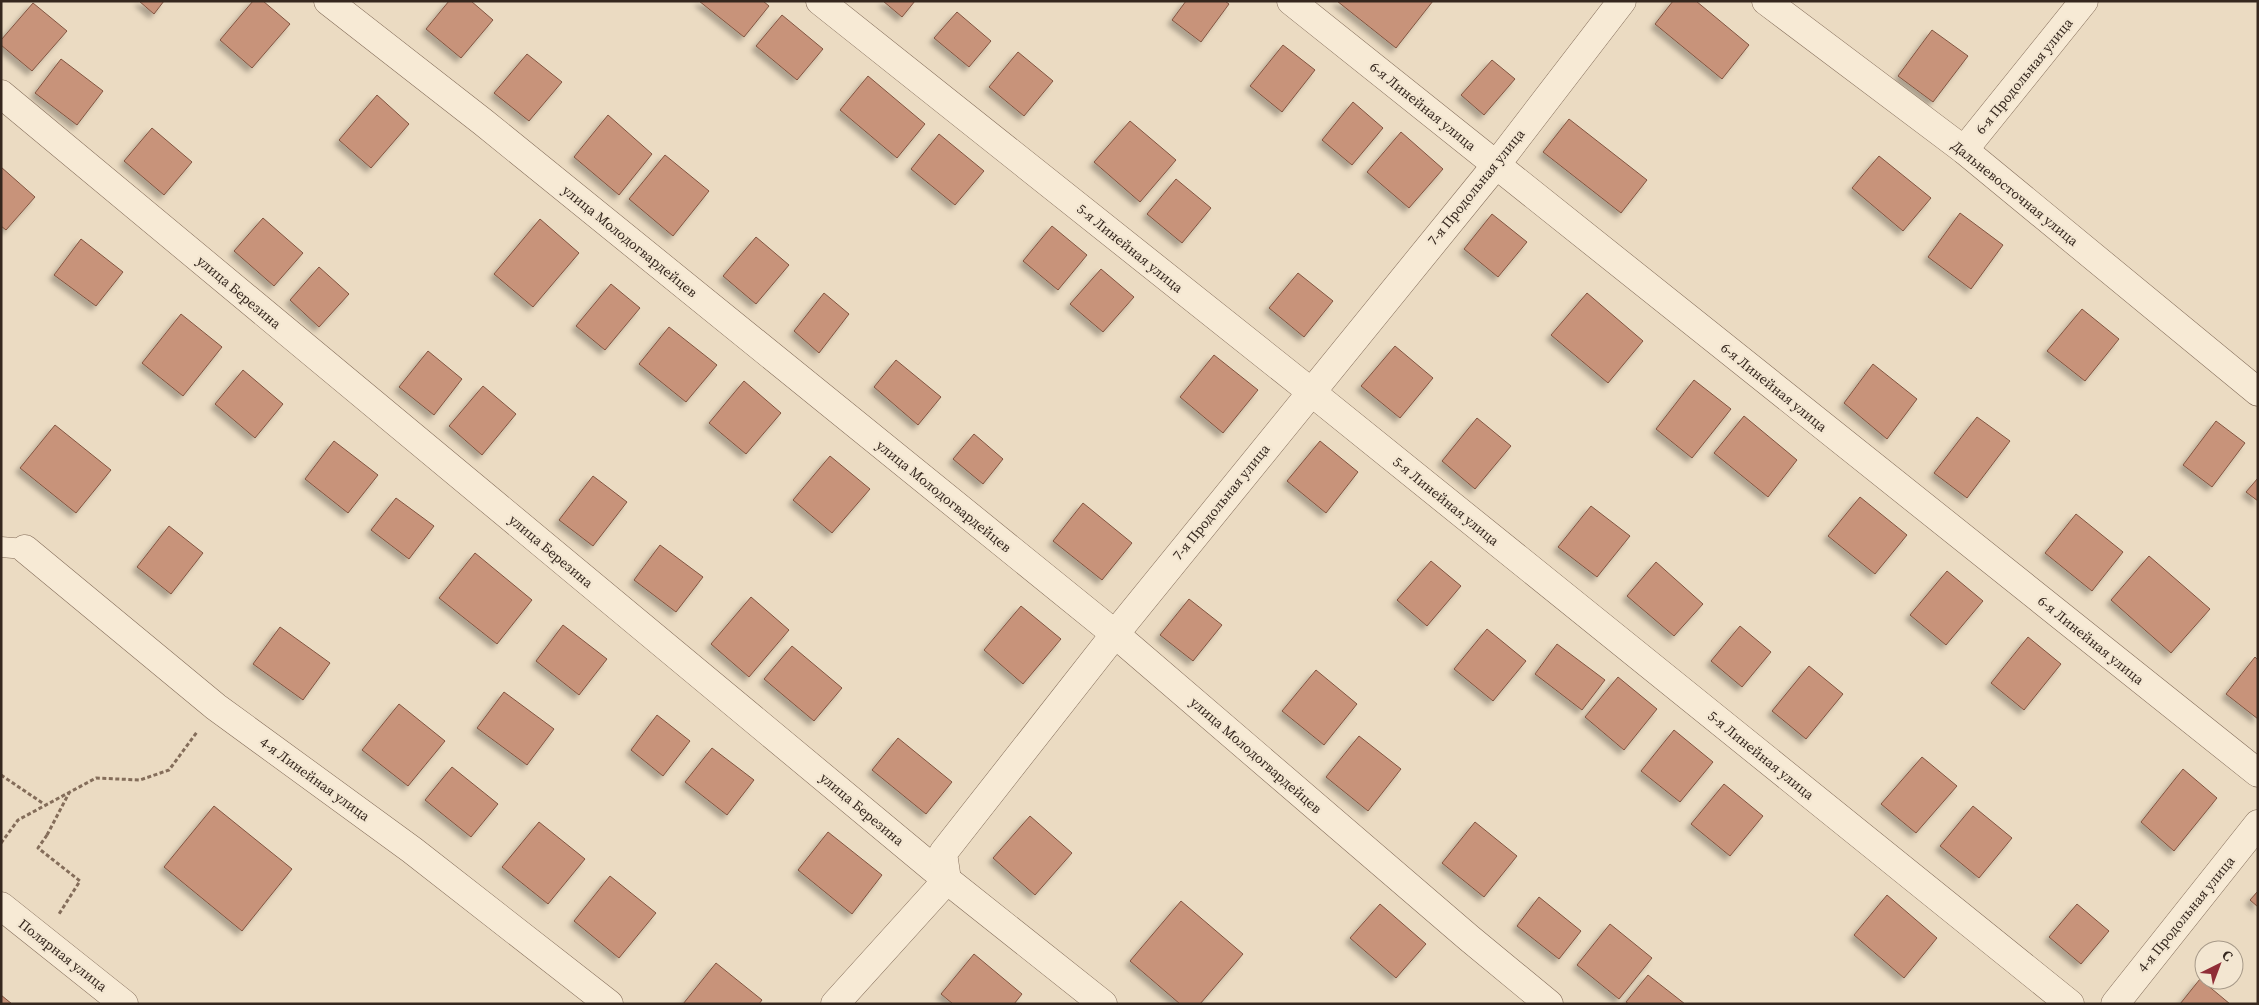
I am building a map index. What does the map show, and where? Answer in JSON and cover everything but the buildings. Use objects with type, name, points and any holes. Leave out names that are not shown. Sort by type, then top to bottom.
[{"type":"street","name":"улица Молодогвардейцев","points":[[328,1],[483,122],[1115,634],[1461,931],[1549,1004]]},
{"type":"street","name":"5-я Линейная улица","points":[[820,1],[1310,391],[2070,1004]]},
{"type":"street","name":"6-я Линейная улица","points":[[1291,1],[2258,773]]},
{"type":"street","name":"7-я Продольная улица","points":[[946,880],[943,853],[1115,634],[1310,391],[1496,164],[1622,1]]},
{"type":"street","name":"Дальневосточная улица","points":[[1766,1],[1964,150],[2258,392]]},
{"type":"street","name":"6-я Продольная улица","points":[[1964,150],[2084,1]]},
{"type":"street","name":"улица Березина","points":[[1,94],[946,880],[1103,1004]]},
{"type":"street","name":"4-я Линейная улица","points":[[13,548],[216,707],[412,850],[609,1004]]},
{"type":"street","name":"4-я Продольная улица","points":[[2115,1004],[2258,824]]},
{"type":"street","points":[[835,1004],[946,880]]},
{"type":"street","name":"Полярная улица","points":[[1,906],[124,1004]]},
{"type":"path","points":[[1,843],[18,820],[96,778],[140,780],[169,770],[216,707]]},
{"type":"path","points":[[1,775],[44,805]]},
{"type":"path","points":[[69,792],[47,835],[38,848],[80,881],[72,895]]}]
